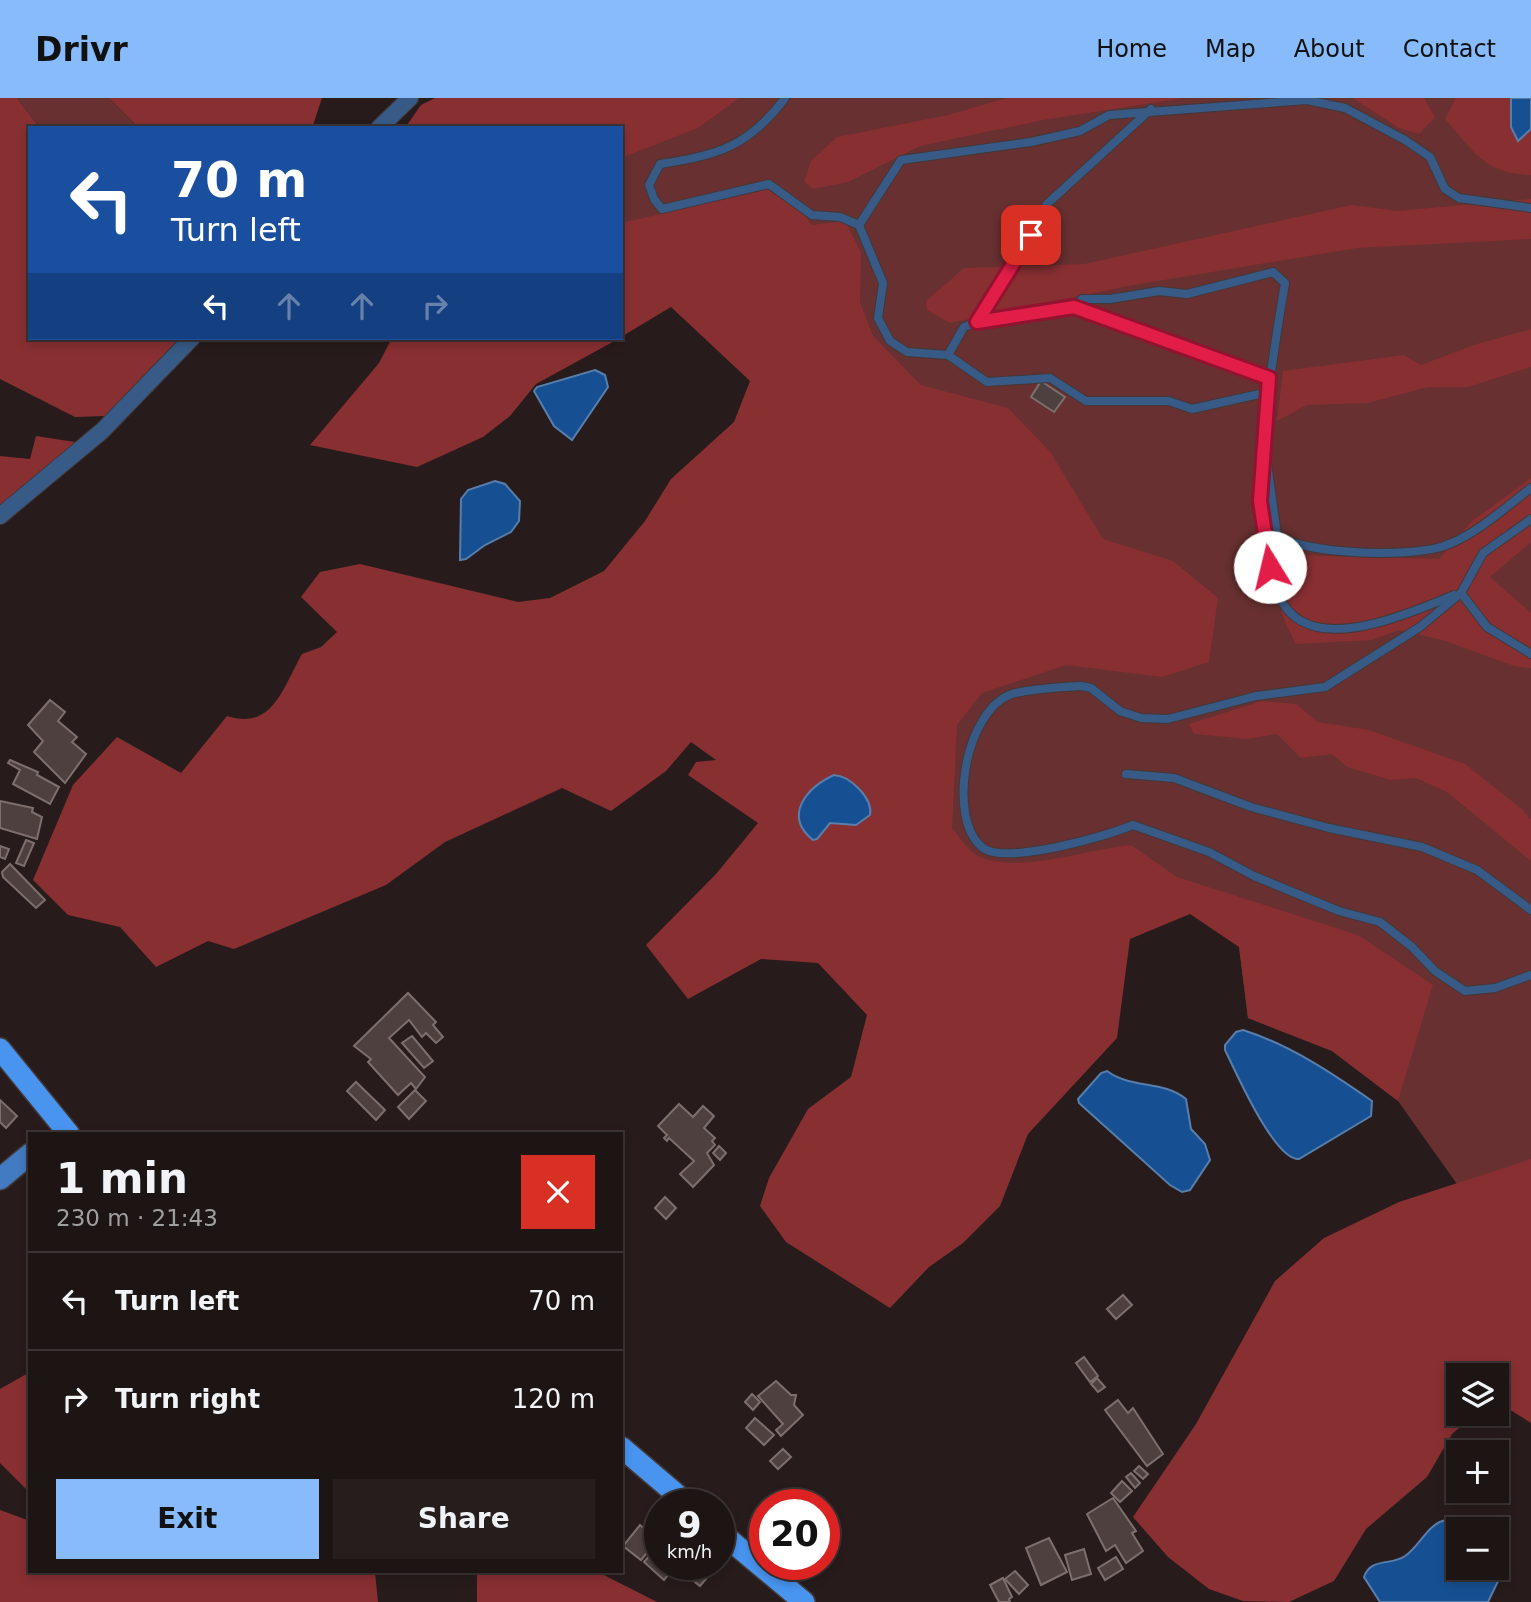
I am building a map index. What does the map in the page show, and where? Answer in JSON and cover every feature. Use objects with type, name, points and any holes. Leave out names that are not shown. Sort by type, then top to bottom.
[{"type":"main road","points":[[0,1049],[63,1132]]},
{"type":"main road","points":[[623,1449],[670,1489]]},
{"type":"main road","points":[[735,1544],[804,1602]]},
{"type":"street","points":[[381,126],[410,98]]},
{"type":"street","points":[[0,516],[102,431],[190,340]]},
{"type":"street","points":[[0,1179],[28,1156]]},
{"type":"lane","points":[[785,98],[737,145],[708,156],[660,164],[649,185],[654,199],[662,209],[769,184],[812,215],[839,217],[859,225],[883,283],[878,318],[890,341],[907,352],[948,355],[986,382],[1050,378],[1086,401],[1169,401],[1192,410],[1268,392]]},
{"type":"lane","points":[[859,225],[901,160],[1031,142],[1080,131],[1109,114],[1307,100],[1345,108],[1430,157],[1445,189],[1459,198],[1531,208]]},
{"type":"lane","points":[[977,322],[1047,204],[1151,109]]},
{"type":"lane","points":[[1074,307],[1082,299],[1110,299],[1159,291],[1187,294],[1273,272],[1285,282],[1269,378],[1260,501],[1273,587],[1283,606],[1301,622],[1332,628],[1391,621],[1461,593]]},
{"type":"lane","points":[[948,355],[964,327],[977,322],[1074,307],[1269,378]]},
{"type":"lane","points":[[1265,442],[1277,535],[1289,543],[1365,551],[1442,546],[1466,534],[1531,488]]},
{"type":"lane","points":[[1531,519],[1483,553],[1461,593],[1420,627],[1325,687],[1256,696],[1168,719],[1141,718],[1120,711],[1091,688],[1081,686],[1011,694],[978,724],[968,753],[963,788],[971,833],[984,849],[1002,853],[1031,851],[1100,839],[1133,825],[1209,852],[1254,876],[1339,911],[1380,922],[1412,947],[1435,971],[1465,991],[1496,988],[1531,975]]},
{"type":"lane","points":[[1461,593],[1488,627],[1531,654]]},
{"type":"lane","points":[[1126,774],[1174,778],[1251,807],[1329,828],[1422,847],[1477,870],[1531,910]]},
{"type":"shaded area","points":[[0,98],[17,98],[38,126],[28,126],[28,340],[178,340],[105,416],[75,417],[0,379]]},
{"type":"shaded area","points":[[17,98],[109,98],[137,126],[38,126]]},
{"type":"shaded area","points":[[109,98],[322,98],[313,126],[137,126]]},
{"type":"shaded area","points":[[435,98],[739,98],[698,128],[623,157],[623,126],[406,126],[421,105]]},
{"type":"shaded area","points":[[639,98],[1531,98],[1531,1274],[1464,1194],[1398,1101],[1332,1051],[1248,1018],[1239,946],[1190,913],[988,902],[877,773],[1047,633],[623,259],[623,126],[587,126]]},
{"type":"shaded area","points":[[1007,98],[1184,98],[1043,120],[920,146],[848,182],[813,189],[804,182],[811,161],[837,137],[948,115]]},
{"type":"shaded area","points":[[1353,98],[1424,98],[1435,117],[1419,134],[1399,128]]},
{"type":"shaded area","points":[[1456,98],[1531,98],[1531,175],[1502,170],[1481,159],[1473,151],[1445,119]]},
{"type":"shaded area","points":[[782,186],[812,225],[845,221],[861,253],[860,302],[873,336],[921,385],[1008,408],[1051,453],[1103,539],[1173,561],[1218,598],[1209,662],[1162,677],[1066,665],[982,693],[957,725],[952,828],[978,856],[1012,863],[1053,859],[1131,845],[1177,877],[1358,935],[1433,985],[1398,1101],[1332,1051],[1248,1018],[1239,947],[1190,914],[1130,939],[1117,1038],[1028,1134],[1000,1206],[963,1243],[929,1267],[890,1308],[786,1242],[760,1206],[769,1178],[808,1109],[851,1077],[867,1015],[818,963],[761,959],[688,999],[646,945],[716,874],[758,823],[688,775],[696,762],[716,760],[691,742],[666,771],[611,811],[562,788],[445,842],[386,885],[234,949],[208,941],[156,967],[120,927],[68,915],[33,880],[73,785],[117,737],[181,773],[227,716],[243,719],[255,717],[266,712],[275,703],[302,654],[321,647],[337,632],[301,597],[320,572],[360,564],[518,602],[550,598],[604,571],[645,521],[671,479],[734,422],[750,381],[671,307],[623,336],[623,223]]},
{"type":"shaded area","points":[[1531,199],[1531,239],[1357,248],[1128,286],[950,323],[927,310],[926,301],[964,268],[1084,264],[1352,205],[1397,211]]},
{"type":"shaded area","points":[[1531,329],[1531,367],[1468,387],[1428,387],[1368,403],[1307,405],[1277,421],[1283,371],[1404,355],[1421,365],[1477,344]]},
{"type":"shaded area","points":[[391,340],[616,340],[536,384],[510,416],[483,437],[417,467],[310,445],[379,363]]},
{"type":"shaded area","points":[[36,436],[75,442],[0,508],[0,456],[30,459]]},
{"type":"shaded area","points":[[1531,478],[1531,542],[1490,577],[1531,613],[1531,668],[1514,666],[1442,640],[1399,630],[1372,640],[1296,644],[1284,620],[1280,601],[1282,581],[1291,555],[1439,559],[1472,521]]},
{"type":"shaded area","points":[[1262,701],[1296,704],[1318,722],[1369,730],[1465,764],[1523,810],[1531,820],[1531,861],[1447,792],[1416,778],[1391,780],[1347,767],[1332,754],[1301,758],[1277,734],[1248,739],[1194,734],[1189,724]]},
{"type":"shaded area","points":[[1531,1159],[1531,1423],[1509,1410],[1509,1363],[1446,1363],[1446,1426],[1462,1426],[1446,1440],[1427,1477],[1366,1529],[1334,1581],[1289,1602],[1243,1601],[1209,1589],[1168,1557],[1133,1517],[1196,1424],[1275,1281],[1324,1238],[1399,1202]]},
{"type":"shaded area","points":[[28,1373],[28,1491],[0,1463],[0,1389]]},
{"type":"shaded area","points":[[0,1510],[28,1520],[28,1573],[375,1573],[378,1602],[0,1602]]},
{"type":"shaded area","points":[[477,1573],[600,1573],[657,1602],[477,1602]]},
{"type":"water","points":[[1511,98],[1531,98],[1531,129],[1518,141],[1511,127]]},
{"type":"water","points":[[595,370],[605,375],[608,387],[572,440],[554,426],[534,391],[537,387]]},
{"type":"water","points":[[495,481],[505,484],[520,501],[519,521],[511,532],[460,560],[461,499],[468,490]]},
{"type":"water","points":[[834,775],[847,779],[859,789],[868,802],[870,815],[856,825],[830,823],[817,839],[813,840],[804,831],[799,812],[807,795]]},
{"type":"water","points":[[1243,1030],[1294,1052],[1342,1080],[1372,1101],[1371,1116],[1299,1159],[1289,1156],[1278,1145],[1257,1113],[1225,1050],[1225,1045],[1236,1032]]},
{"type":"water","points":[[1107,1071],[1126,1080],[1167,1089],[1186,1099],[1191,1129],[1205,1144],[1210,1160],[1190,1190],[1182,1192],[1170,1185],[1079,1103],[1078,1099],[1101,1073]]},
{"type":"water","points":[[1446,1520],[1446,1580],[1499,1580],[1488,1602],[1380,1602],[1364,1577],[1367,1571],[1376,1564],[1405,1556],[1440,1522]]},
{"type":"building","points":[[1041,381],[1065,397],[1054,412],[1031,397]]},
{"type":"building","points":[[50,700],[65,712],[58,721],[77,737],[72,742],[86,754],[65,783],[34,752],[43,741],[28,725]]},
{"type":"building","points":[[10,760],[38,772],[37,775],[59,787],[50,804],[13,784],[20,770],[8,763]]},
{"type":"building","points":[[0,801],[33,808],[32,812],[42,817],[37,839],[0,828]]},
{"type":"building","points":[[26,840],[34,843],[24,866],[16,863]]},
{"type":"building","points":[[0,846],[9,849],[5,859],[0,857]]},
{"type":"building","points":[[10,864],[45,900],[36,908],[3,877],[2,872]]},
{"type":"building","points":[[408,993],[436,1022],[433,1025],[443,1037],[436,1043],[426,1033],[422,1037],[409,1020],[389,1038],[425,1077],[416,1089],[411,1083],[398,1095],[368,1062],[371,1059],[354,1046]]},
{"type":"building","points":[[412,1036],[433,1061],[424,1068],[402,1043]]},
{"type":"building","points":[[356,1082],[385,1110],[376,1120],[347,1091]]},
{"type":"building","points":[[415,1090],[426,1101],[409,1119],[398,1107]]},
{"type":"building","points":[[0,1100],[17,1116],[6,1128],[0,1122]]},
{"type":"building","points":[[679,1104],[693,1117],[703,1106],[714,1116],[704,1128],[715,1138],[712,1141],[715,1145],[707,1153],[714,1165],[693,1187],[680,1174],[694,1161],[669,1138],[667,1141],[664,1138],[667,1135],[658,1126]]},
{"type":"building","points":[[719,1146],[726,1153],[720,1160],[713,1153]]},
{"type":"building","points":[[665,1197],[676,1208],[666,1219],[655,1208]]},
{"type":"building","points":[[1123,1295],[1132,1305],[1116,1319],[1107,1309]]},
{"type":"building","points":[[1084,1357],[1098,1376],[1090,1382],[1076,1363]]},
{"type":"building","points":[[1097,1378],[1105,1387],[1098,1392],[1091,1384]]},
{"type":"building","points":[[776,1381],[791,1395],[796,1395],[794,1405],[803,1415],[781,1436],[776,1430],[783,1424],[758,1396]]},
{"type":"building","points":[[752,1394],[760,1402],[753,1410],[745,1402]]},
{"type":"building","points":[[1118,1400],[1128,1413],[1133,1408],[1163,1454],[1147,1466],[1105,1410]]},
{"type":"building","points":[[755,1418],[774,1435],[764,1445],[746,1428]]},
{"type":"building","points":[[783,1449],[791,1457],[778,1469],[770,1461]]},
{"type":"building","points":[[1139,1466],[1148,1474],[1143,1479],[1134,1471]]},
{"type":"building","points":[[1131,1473],[1140,1483],[1135,1488],[1126,1477]]},
{"type":"building","points":[[1122,1481],[1132,1491],[1120,1502],[1111,1493]]},
{"type":"building","points":[[1113,1498],[1136,1531],[1132,1533],[1143,1551],[1126,1563],[1115,1545],[1106,1551],[1087,1514]]},
{"type":"building","points":[[640,1525],[644,1528],[644,1556],[641,1560],[623,1546]]},
{"type":"building","points":[[1049,1538],[1067,1572],[1041,1585],[1026,1548]]},
{"type":"building","points":[[1084,1549],[1091,1574],[1072,1580],[1065,1555]]},
{"type":"building","points":[[1116,1557],[1123,1569],[1105,1580],[1098,1568]]},
{"type":"building","points":[[1015,1571],[1028,1585],[1019,1594],[1005,1579]]},
{"type":"building","points":[[1003,1578],[1012,1597],[1010,1602],[999,1602],[990,1585]]},
{"type":"building","points":[[692,1580],[705,1580],[700,1586]]},
{"type":"route","points":[[1031,235],[977,322],[1074,307],[1269,378],[1260,501],[1270,567]]}]
